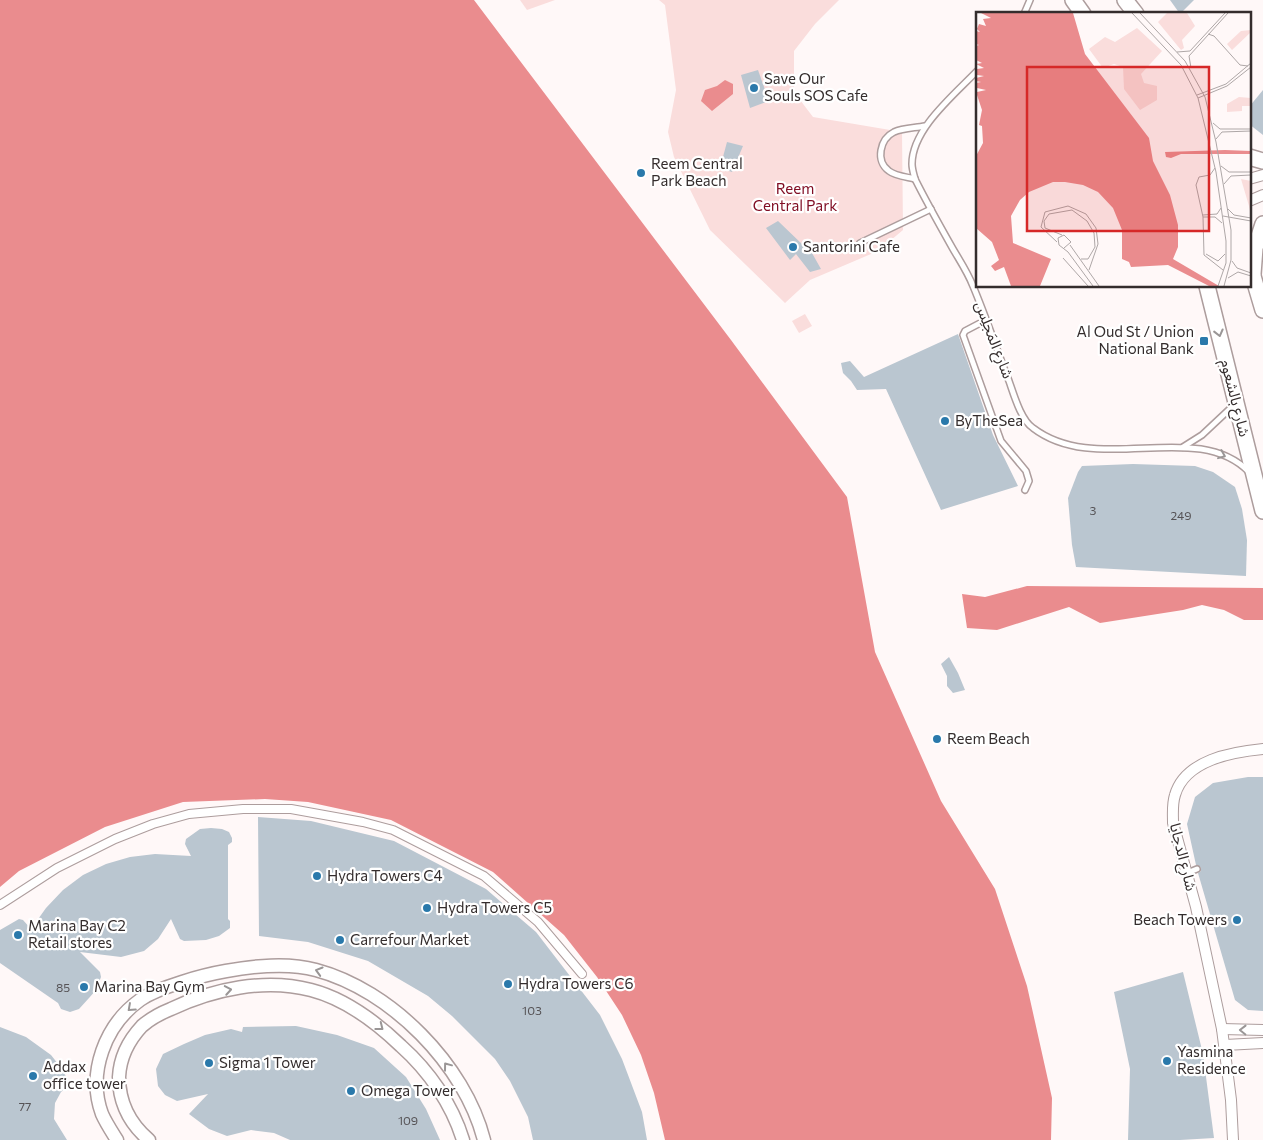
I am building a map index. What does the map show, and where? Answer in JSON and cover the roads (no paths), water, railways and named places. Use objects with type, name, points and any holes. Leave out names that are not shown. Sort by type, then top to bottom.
[{"type":"main road","points":[[1073,0],[1082,12]]},
{"type":"main road","points":[[1126,0],[1135,12]]},
{"type":"main road","points":[[1250,157],[1263,161]]},
{"type":"main road","points":[[1263,224],[1251,268],[1263,310]]},
{"type":"main road","name":"شارع بالشعوم","points":[[1207,288],[1263,510]]},
{"type":"street","points":[[1250,180],[1263,175]]},
{"type":"street","points":[[1250,201],[1263,195]]},
{"type":"street","name":"شارع الدجايا","points":[[1233,1140],[1225,1045],[1196,907],[1192,871],[1173,822],[1173,808],[1175,794],[1180,783],[1195,768],[1224,756],[1263,749]]},
{"type":"street","points":[[0,905],[57,868],[115,839],[153,824],[189,814],[234,810],[290,809],[363,822],[393,830],[484,876],[538,922],[582,974]]},
{"type":"street","points":[[117,1140],[103,1114],[99,1100],[98,1074],[101,1054],[106,1040],[115,1024],[128,1010],[142,999],[192,979],[240,968],[285,966],[314,969],[342,978],[371,995],[410,1024],[438,1054],[454,1075],[480,1121],[484,1140]]},
{"type":"street","points":[[148,1140],[139,1132],[130,1119],[123,1105],[119,1088],[120,1067],[125,1050],[133,1037],[148,1021],[180,1004],[218,992],[263,985],[286,985],[311,990],[333,998],[374,1022],[407,1051],[435,1085],[448,1104],[463,1140]]},
{"type":"street","points":[[1222,1029],[1263,1030]]},
{"type":"street","points":[[1225,1045],[1263,1043]]},
{"type":"lane","points":[[1025,12],[1030,0]]},
{"type":"lane","name":"شارع المَجلِس","points":[[976,71],[925,126],[915,146],[912,164],[915,180],[972,284],[1019,408],[1031,427],[1052,440],[1071,447],[1095,449],[1182,447],[1204,450],[1224,455],[1246,468],[1255,477]]},
{"type":"lane","points":[[915,180],[890,172],[884,165],[880,154],[882,144],[893,132],[925,126]]},
{"type":"lane","points":[[860,243],[931,209]]},
{"type":"lane","points":[[986,320],[965,331],[963,334],[1001,442],[1026,471],[1029,481],[1025,490]]},
{"type":"lane","points":[[1182,447],[1202,435],[1236,403]]},
{"type":"place","name":"Save Our Souls SOS Cafe","points":[[754,88]]},
{"type":"place","name":"Reem Central Park Beach","points":[[641,173]]},
{"type":"place","name":"Santorini Cafe","points":[[793,247]]},
{"type":"place","name":"Al Oud St / Union National Bank","points":[[1204,341]]},
{"type":"place","name":"ByTheSea","points":[[945,421]]},
{"type":"place","name":"Reem Beach","points":[[937,739]]},
{"type":"place","name":"Hydra Towers C4","points":[[317,876]]},
{"type":"place","name":"Hydra Towers C5","points":[[427,908]]},
{"type":"place","name":"Beach Towers","points":[[1237,920]]},
{"type":"place","name":"Marina Bay C2 Retail stores","points":[[18,935]]},
{"type":"place","name":"Carrefour Market","points":[[340,940]]},
{"type":"place","name":"Hydra Towers C6","points":[[508,984]]},
{"type":"place","name":"Marina Bay Gym","points":[[84,987]]},
{"type":"place","name":"Yasmina Residence","points":[[1167,1061]]},
{"type":"place","name":"Sigma 1 Tower","points":[[209,1063]]},
{"type":"place","name":"Addax office tower","points":[[33,1076]]},
{"type":"place","name":"Omega Tower","points":[[351,1091]]},
{"type":"park label","name":"Reem Central Park","points":[[795,198]]}]
